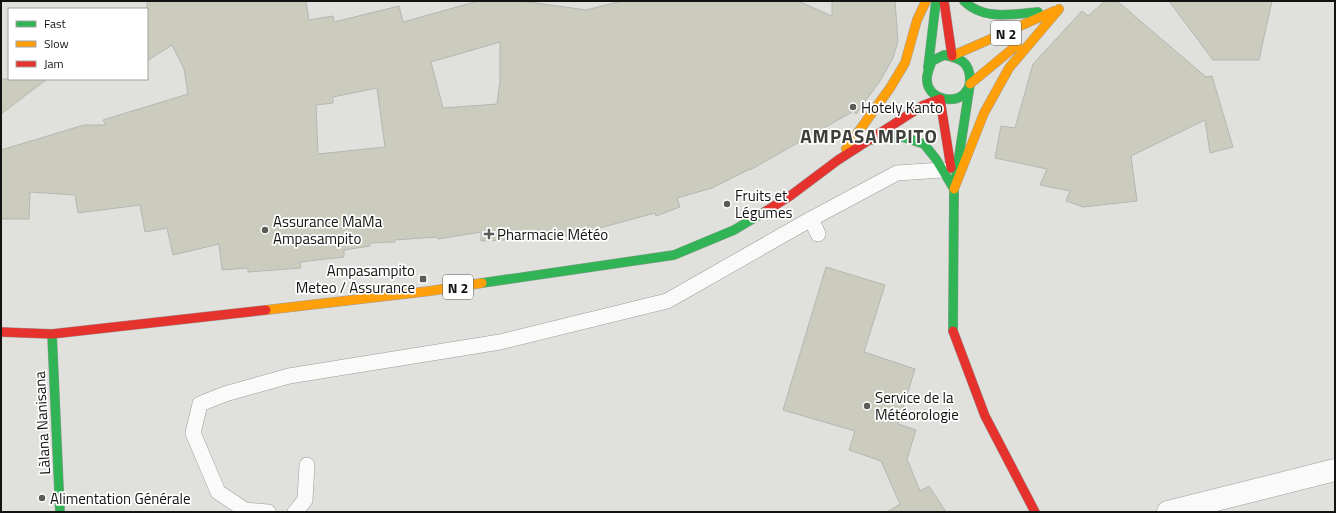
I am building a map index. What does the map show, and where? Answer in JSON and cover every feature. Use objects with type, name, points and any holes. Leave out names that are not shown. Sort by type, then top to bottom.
[{"type":"main road","points":[[838,160],[890,88],[905,63],[917,20],[926,1]]},
{"type":"main road","points":[[936,1],[926,82],[933,95],[940,98],[954,189]]},
{"type":"main road","points":[[944,1],[952,56],[959,59],[969,70],[970,77],[954,189],[953,330],[985,416],[1035,512]]},
{"type":"main road","points":[[964,1],[985,14],[996,16],[1023,14],[1062,7]]},
{"type":"main road","points":[[954,189],[984,113],[1009,68],[1062,7]]},
{"type":"main road","name":"N 2","points":[[917,78],[928,68],[932,61],[938,57],[944,55],[952,56],[1062,7]]},
{"type":"main road","name":"N 2","points":[[1,332],[52,334],[430,291],[674,255],[740,227],[790,196],[838,160],[922,106],[940,98],[954,100],[962,96],[967,91],[970,84],[1062,7]]},
{"type":"main road","name":"N 2","points":[[838,160],[890,104]]},
{"type":"main road","points":[[838,160],[878,137],[902,137],[924,144],[936,159],[954,189]]},
{"type":"main road","name":"Làlana Nanisana","points":[[52,334],[60,512]]},
{"type":"street","points":[[1168,512],[1335,470]]},
{"type":"lane","points":[[268,512],[245,510],[218,492],[193,433],[200,404],[225,394],[289,376],[500,342],[667,302],[811,219],[897,173],[942,170]]},
{"type":"lane","points":[[811,219],[818,234]]},
{"type":"lane","points":[[295,512],[305,500],[307,465]]},
{"type":"building","points":[[147,1],[306,1],[309,20],[333,16],[334,22],[399,6],[403,22],[478,1],[521,1],[586,10],[622,1],[798,1],[832,16],[832,1],[895,1],[898,41],[893,58],[880,81],[856,114],[854,111],[750,170],[712,188],[677,198],[680,207],[656,216],[655,213],[592,230],[592,232],[546,239],[505,238],[505,240],[481,241],[481,232],[438,239],[437,237],[394,240],[395,242],[370,243],[370,246],[344,250],[344,257],[300,262],[301,268],[248,272],[248,268],[222,270],[219,244],[173,255],[167,228],[145,232],[140,205],[78,213],[75,195],[30,192],[29,219],[1,219],[1,150],[84,125],[106,125],[103,120],[188,94],[184,69],[172,45],[148,60]],"holes":[[[500,42],[500,81],[497,104],[443,108],[431,62]],[[377,88],[385,147],[318,154],[316,105],[333,103],[333,97]]]},
{"type":"building","points":[[1105,1],[1117,1],[1206,77],[1212,76],[1233,147],[1210,153],[1205,120],[1131,156],[1137,201],[1083,207],[1066,201],[1070,191],[1040,185],[1047,169],[995,158],[1001,126],[1015,128],[1033,64],[1082,11],[1088,16]]},
{"type":"building","points":[[1169,1],[1272,1],[1259,60],[1213,60]]},
{"type":"building","points":[[1,79],[46,80],[1,114]]},
{"type":"building","points":[[826,267],[885,285],[864,352],[915,369],[898,424],[916,430],[907,459],[920,491],[929,486],[946,512],[887,512],[900,504],[881,461],[849,450],[855,431],[783,410]]},
{"type":"traffic: fast","points":[[928,68],[936,1]]},
{"type":"traffic: fast","points":[[964,1],[972,7],[989,14],[1008,15],[1038,12]]},
{"type":"traffic: fast","points":[[944,55],[959,59],[966,65],[970,74],[968,89],[964,94],[956,99],[940,98],[932,92],[928,85],[928,74],[932,61],[944,55]]},
{"type":"traffic: fast","points":[[953,331],[954,189],[970,84]]},
{"type":"traffic: fast","points":[[872,140],[878,137],[903,137],[924,144],[936,159],[954,189]]},
{"type":"traffic: fast","points":[[482,283],[674,255],[734,230],[766,211]]},
{"type":"traffic: fast","points":[[52,334],[60,512]]},
{"type":"traffic: slow","points":[[846,149],[890,88],[905,63],[917,20],[926,1]]},
{"type":"traffic: slow","points":[[954,189],[984,113],[1009,68],[1059,9]]},
{"type":"traffic: slow","points":[[952,56],[1054,11]]},
{"type":"traffic: slow","points":[[970,84],[1017,45]]},
{"type":"traffic: slow","points":[[266,310],[430,291],[482,283]]},
{"type":"traffic: jam","points":[[944,1],[952,56]]},
{"type":"traffic: jam","points":[[940,99],[951,168]]},
{"type":"traffic: jam","points":[[766,211],[790,196],[838,160],[922,106],[940,99]]},
{"type":"traffic: jam","points":[[1,332],[52,334],[266,310]]},
{"type":"traffic: jam","points":[[953,331],[985,416],[1035,512]]},
{"type":"place","name":"Hotely Kanto","points":[[853,107]]},
{"type":"place","name":"Fruits et Légumes","points":[[727,204]]},
{"type":"place","name":"Assurance MaMa Ampasampito","points":[[265,230]]},
{"type":"place","name":"Pharmacie Météo","points":[[489,234]]},
{"type":"place","name":"Ampasampito Meteo / Assurance","points":[[423,279]]},
{"type":"place","name":"Service de la Météorologie","points":[[867,406]]},
{"type":"place","name":"Alimentation Générale","points":[[42,498]]},
{"type":"district","name":"AMPASAMPITO","points":[[869,135]]}]
